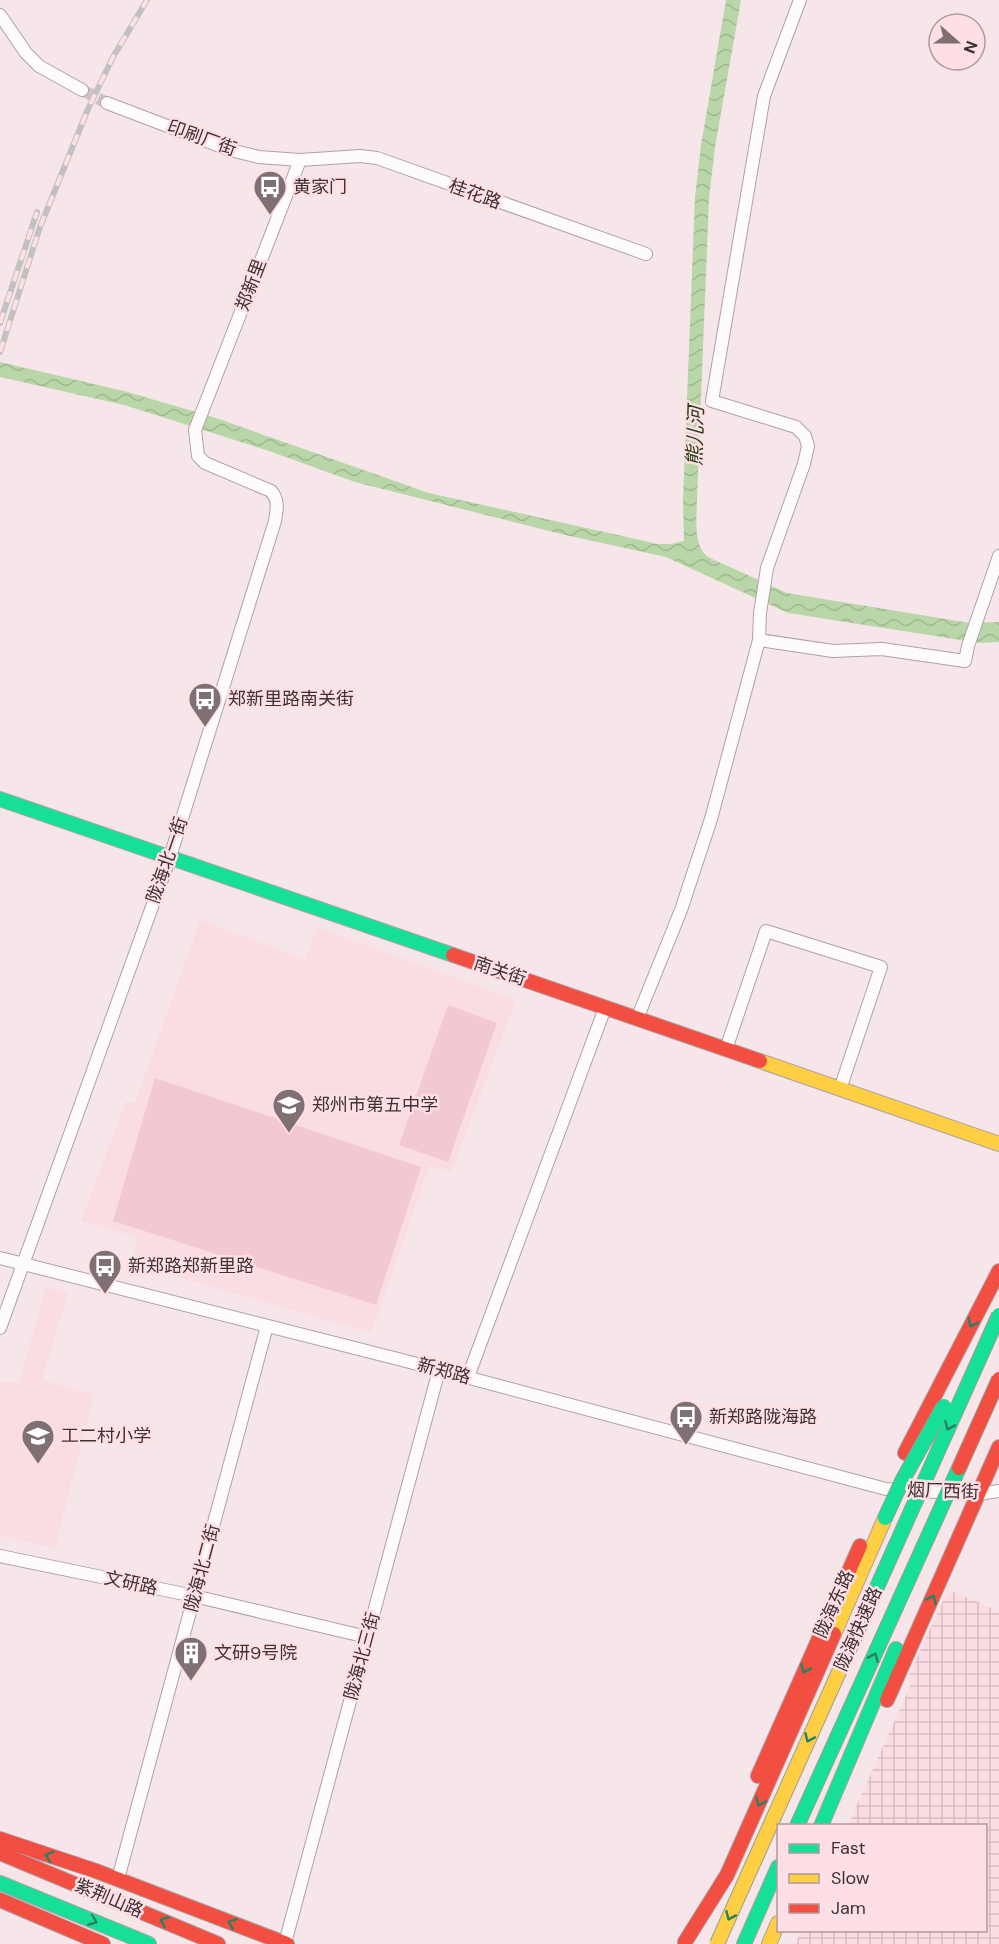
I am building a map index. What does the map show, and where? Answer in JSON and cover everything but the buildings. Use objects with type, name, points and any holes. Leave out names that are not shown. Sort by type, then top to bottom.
[{"type":"main road","name":"南关街","points":[[0,799],[999,1144]]},
{"type":"main road","name":"陇海东路","points":[[685,1943],[886,1489],[999,1271]]},
{"type":"main road","points":[[685,1943],[727,1875],[902,1481],[928,1432],[999,1315]]},
{"type":"main road","name":"陇海快速路","points":[[717,1944],[999,1315]]},
{"type":"main road","name":"陇海快速路","points":[[798,1824],[999,1379]]},
{"type":"main road","points":[[957,1508],[999,1410]]},
{"type":"main road","points":[[833,1824],[999,1448]]},
{"type":"main road","points":[[822,1824],[943,1540]]},
{"type":"main road","points":[[0,1839],[117,1879],[286,1944]]},
{"type":"main road","name":"紫荆山路","points":[[0,1853],[218,1944]]},
{"type":"main road","points":[[744,1944],[777,1869]]},
{"type":"main road","name":"紫荆山路","points":[[0,1883],[149,1944]]},
{"type":"main road","points":[[0,1900],[103,1944]]},
{"type":"main road","points":[[769,1944],[777,1925]]},
{"type":"street","points":[[637,1019],[681,910],[711,819],[759,640],[760,613],[767,568],[804,464],[808,446],[805,436],[796,427],[712,401],[764,96],[800,0]]},
{"type":"street","points":[[0,15],[26,53],[39,66],[82,90]]},
{"type":"street","name":"印刷厂街","points":[[107,103],[230,150],[259,157],[300,160]]},
{"type":"street","name":"桂花路","points":[[300,160],[360,156],[376,158],[646,254]]},
{"type":"street","name":"郑新里","points":[[195,430],[300,160]]},
{"type":"street","name":"陇海北一街","points":[[0,1328],[170,857],[268,543],[277,507],[276,496],[271,491],[205,463],[198,456],[195,430]]},
{"type":"street","points":[[759,640],[833,651],[882,649],[965,661],[999,556]]},
{"type":"street","points":[[726,1049],[766,931],[881,967],[840,1089]]},
{"type":"street","points":[[468,1377],[605,1008]]},
{"type":"street","name":"新郑路","points":[[0,1258],[468,1377],[886,1489]]},
{"type":"street","name":"陇海北二街","points":[[117,1879],[267,1326]]},
{"type":"street","name":"陇海北三街","points":[[286,1944],[439,1370]]},
{"type":"street","name":"烟厂西街","points":[[886,1489],[979,1494],[999,1491]]},
{"type":"street","name":"文研路","points":[[0,1556],[194,1596],[367,1638]]},
{"type":"shaded area","name":"郑州市第五中学","points":[[200,920],[305,959],[317,927],[516,1000],[451,1173],[430,1165],[371,1333],[131,1263],[137,1237],[81,1221],[126,1101],[135,1103]]},
{"type":"shaded area","points":[[448,1005],[497,1023],[448,1162],[399,1145]]},
{"type":"shaded area","points":[[155,1078],[421,1167],[376,1305],[113,1221]]},
{"type":"shaded area","name":"工二村小学","points":[[46,1287],[68,1294],[42,1380],[94,1394],[55,1548],[0,1536],[0,1381],[19,1383]]},
{"type":"shaded area","points":[[952,1591],[999,1611],[999,1944],[795,1944],[801,1932],[987,1932],[987,1824],[848,1824],[912,1682],[907,1680],[944,1599]]},
{"type":"water","name":"熊儿河","points":[[726,0],[741,0],[715,147],[709,198],[696,514],[700,547],[710,558],[787,593],[970,623],[999,622],[999,642],[980,643],[788,613],[666,557],[565,535],[355,482],[266,450],[124,405],[0,377],[0,362],[128,392],[216,418],[429,493],[658,544],[684,541],[683,499],[695,197],[701,145]]},
{"type":"tunnel","points":[[82,90],[107,103]]},
{"type":"railway","points":[[0,352],[40,227],[88,109],[113,57],[147,0]]},
{"type":"railway","points":[[0,323],[37,212]]},
{"type":"traffic: fast","points":[[0,799],[453,955]]},
{"type":"traffic: fast","points":[[851,1645],[999,1315]]},
{"type":"traffic: fast","points":[[885,1518],[902,1481],[944,1406]]},
{"type":"traffic: fast","points":[[798,1824],[959,1468]]},
{"type":"traffic: fast","points":[[822,1824],[896,1649]]},
{"type":"traffic: fast","points":[[744,1944],[777,1869]]},
{"type":"traffic: fast","points":[[0,1883],[149,1944]]},
{"type":"traffic: slow","points":[[760,1061],[999,1144]]},
{"type":"traffic: slow","points":[[834,1634],[885,1518]]},
{"type":"traffic: slow","points":[[717,1944],[851,1645]]},
{"type":"traffic: slow","points":[[769,1944],[777,1925]]},
{"type":"traffic: jam","points":[[453,955],[760,1061]]},
{"type":"traffic: jam","points":[[905,1453],[999,1271]]},
{"type":"traffic: jam","points":[[959,1468],[999,1379]]},
{"type":"traffic: jam","points":[[887,1700],[999,1447]]},
{"type":"traffic: jam","points":[[758,1776],[860,1546]]},
{"type":"traffic: jam","points":[[685,1942],[727,1875],[834,1634]]},
{"type":"traffic: jam","points":[[0,1839],[96,1871],[287,1944]]},
{"type":"traffic: jam","points":[[0,1853],[218,1944]]},
{"type":"traffic: jam","points":[[0,1900],[103,1944]]},
{"type":"place","name":"黄家门","points":[[270,216]]},
{"type":"place","name":"郑新里路南关街","points":[[205,728]]},
{"type":"place","name":"郑州市第五中学","points":[[289,1134]]},
{"type":"place","name":"新郑路郑新里路","points":[[105,1295]]},
{"type":"place","name":"新郑路陇海路","points":[[686,1446]]},
{"type":"place","name":"工二村小学","points":[[38,1465]]},
{"type":"place","name":"文研9号院","points":[[191,1682]]}]
